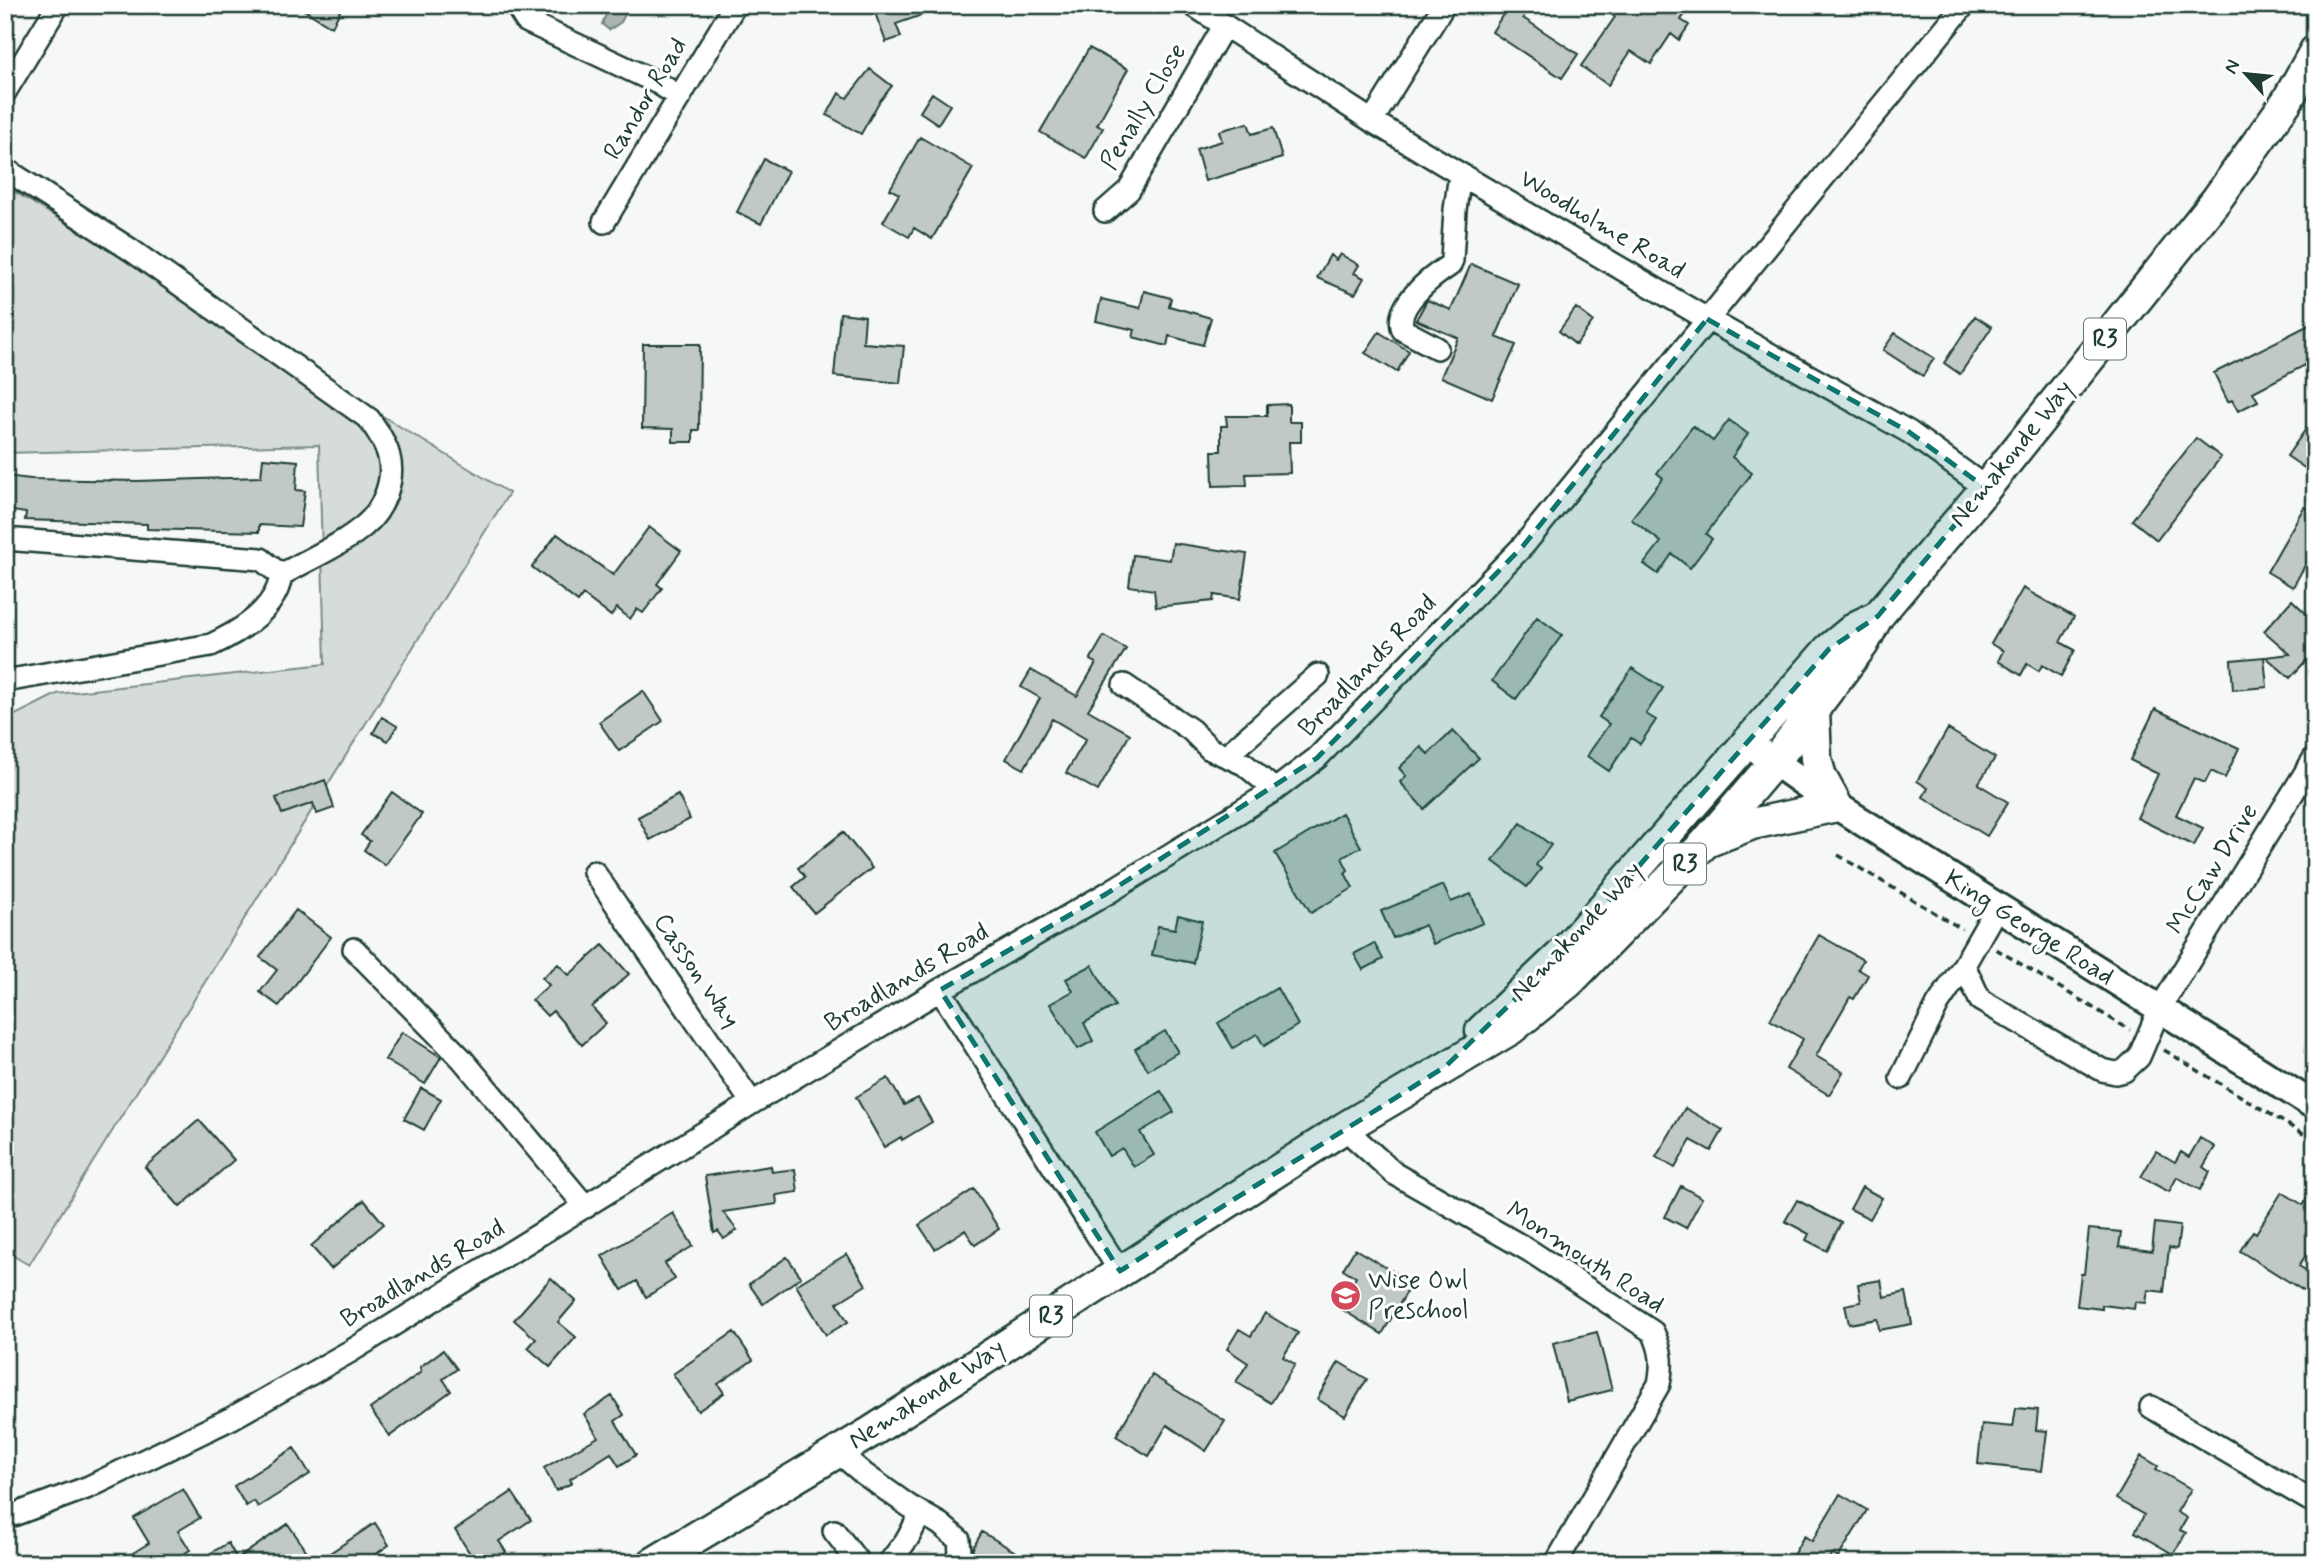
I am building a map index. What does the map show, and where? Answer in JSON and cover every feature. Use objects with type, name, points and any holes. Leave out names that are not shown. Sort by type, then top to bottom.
[{"type":"highway","name":"Nemakonde Way","points":[[653,1563],[838,1452],[1344,1128],[1511,1029],[1569,982],[1705,842],[1775,761],[1863,644],[1878,616],[1986,488],[2253,150],[2287,101],[2315,51]]},
{"type":"highway","name":"Nemakonde Way","points":[[1446,1066],[1561,956],[1829,649],[1857,626],[1878,616]]},
{"type":"highway","points":[[1705,842],[1752,824],[1837,806],[1821,777],[1816,759],[1814,710]]},
{"type":"main road","name":"King George Road","points":[[1748,743],[1837,806],[2315,1106]]},
{"type":"street","points":[[5,92],[58,5]]},
{"type":"street","points":[[516,5],[526,21],[658,83],[680,97]]},
{"type":"street","name":"Randor Road","points":[[604,222],[735,5]]},
{"type":"street","name":"Woodholme Road","points":[[1193,5],[1372,121],[1460,174],[1707,319],[1909,432],[1986,488]]},
{"type":"street","points":[[1372,121],[1444,5]]},
{"type":"street","name":"Broadlands Road","points":[[5,1518],[89,1487],[232,1418],[408,1317],[752,1103],[1106,894],[1275,790],[1317,758],[1523,546],[1964,5]]},
{"type":"street","name":"Penally Close","points":[[1105,211],[1129,190],[1224,26]]},
{"type":"street","points":[[5,169],[131,250],[369,419],[382,438],[389,457],[391,480],[382,502],[366,524],[281,575],[274,599],[231,635],[211,645],[5,681]]},
{"type":"street","points":[[1437,348],[1403,330],[1401,320],[1412,298],[1424,283],[1450,265],[1460,174]]},
{"type":"street","points":[[5,539],[261,559],[281,575]]},
{"type":"street","points":[[1226,756],[1318,675]]},
{"type":"street","points":[[1124,685],[1191,730],[1210,749],[1244,764],[1275,790]]},
{"type":"street","name":"McCaw Drive","points":[[1980,1000],[2102,1070],[2124,1072],[2139,1057],[2159,1010],[2315,757]]},
{"type":"street","name":"Casson Way","points":[[594,872],[752,1103]]},
{"type":"street","points":[[1902,1077],[1938,1004],[1997,907]]},
{"type":"street","points":[[354,949],[463,1059],[586,1207]]},
{"type":"street","points":[[1938,1004],[1980,1000],[1964,965]]},
{"type":"street","points":[[940,990],[1120,1271]]},
{"type":"street","name":"Monmouth Road","points":[[1344,1128],[1395,1174],[1530,1251],[1653,1332],[1658,1341],[1662,1353],[1659,1384],[1556,1563]]},
{"type":"street","points":[[2151,1407],[2315,1503]]},
{"type":"street","points":[[838,1452],[864,1474],[959,1539],[960,1553],[956,1563]]},
{"type":"street","points":[[889,1563],[908,1538],[921,1513]]},
{"type":"street","points":[[834,1531],[859,1563]]},
{"type":"path","points":[[1838,855],[2315,1141]]},
{"type":"highlighted area","points":[[1707,319],[1909,432],[1986,488],[1878,616],[1829,649],[1561,955],[1446,1066],[1120,1271],[940,990],[1106,894],[1317,758],[1523,546]]},
{"type":"shaded area","points":[[610,5],[630,5],[621,22],[609,30],[602,24]]},
{"type":"shaded area","points":[[5,186],[509,493],[29,1265],[5,1251],[5,720],[57,694],[325,664],[319,445],[5,453]]},
{"type":"building","points":[[296,5],[343,5],[332,27]]},
{"type":"building","points":[[872,5],[941,5],[942,8],[896,24],[901,37],[886,42]]},
{"type":"building","points":[[1509,5],[1531,5],[1523,18],[1578,54],[1562,78],[1492,32]]},
{"type":"building","points":[[1598,5],[1691,5],[1681,20],[1689,25],[1679,40],[1671,34],[1651,64],[1631,51],[1608,85],[1581,66],[1615,17]]},
{"type":"building","points":[[1089,48],[1128,69],[1097,125],[1103,128],[1086,158],[1040,132]]},
{"type":"building","points":[[870,69],[892,86],[879,102],[861,134],[827,115],[839,93],[847,98]]},
{"type":"building","points":[[932,93],[950,105],[938,124],[920,112]]},
{"type":"building","points":[[1248,123],[1252,134],[1273,128],[1282,158],[1205,181],[1196,149],[1222,141],[1219,131]]},
{"type":"building","points":[[920,137],[973,168],[932,239],[914,228],[909,237],[883,222],[899,194],[890,189]]},
{"type":"building","points":[[764,159],[788,171],[761,224],[737,212]]},
{"type":"building","points":[[1340,254],[1359,265],[1354,273],[1364,278],[1355,294],[1317,278],[1330,255],[1336,260]]},
{"type":"building","points":[[1471,264],[1518,284],[1496,337],[1516,345],[1492,399],[1441,377],[1458,338],[1416,320],[1427,300],[1451,310]]},
{"type":"building","points":[[1144,291],[1171,298],[1169,306],[1211,318],[1203,345],[1169,336],[1167,346],[1133,337],[1135,330],[1096,321],[1101,299],[1140,308]]},
{"type":"building","points":[[1576,308],[1593,321],[1576,345],[1559,331]]},
{"type":"building","points":[[840,313],[865,316],[863,343],[904,346],[900,383],[834,376]]},
{"type":"building","points":[[1975,316],[1992,327],[1960,374],[1944,363]]},
{"type":"building","points":[[2315,322],[2315,360],[2253,392],[2258,401],[2238,411],[2232,400],[2228,402],[2214,373]]},
{"type":"building","points":[[1379,332],[1409,351],[1397,372],[1365,353]]},
{"type":"building","points":[[1895,333],[1934,358],[1923,376],[1883,350]]},
{"type":"building","points":[[643,344],[700,344],[699,430],[693,430],[693,442],[673,442],[673,429],[642,428]]},
{"type":"building","points":[[1289,404],[1289,422],[1301,422],[1301,442],[1289,442],[1290,473],[1246,474],[1247,485],[1213,486],[1212,451],[1221,451],[1221,426],[1227,426],[1226,416],[1267,416],[1267,405]]},
{"type":"building","points":[[2315,416],[2315,457],[2306,469],[2287,456]]},
{"type":"building","points":[[1729,420],[1748,434],[1732,457],[1752,473],[1706,534],[1712,539],[1690,568],[1672,554],[1658,574],[1644,564],[1661,542],[1631,519],[1663,478],[1657,473],[1693,426],[1713,441]]},
{"type":"building","points":[[2196,438],[2221,457],[2157,540],[2132,520]]},
{"type":"building","points":[[263,458],[298,461],[296,490],[305,491],[300,527],[259,525],[259,532],[147,529],[147,524],[25,520],[26,513],[5,510],[5,476],[137,481],[261,477]]},
{"type":"building","points":[[2304,507],[2315,513],[2315,547],[2293,587],[2267,572]]},
{"type":"building","points":[[649,527],[681,551],[657,584],[662,588],[643,613],[637,609],[630,619],[617,608],[611,616],[583,595],[578,602],[532,567],[557,534],[613,575]]},
{"type":"building","points":[[1173,543],[1247,554],[1240,599],[1214,595],[1213,601],[1156,607],[1154,590],[1129,586],[1133,555],[1170,560]]},
{"type":"building","points":[[2023,588],[2074,617],[2060,642],[2075,650],[2061,676],[2042,665],[2039,671],[2027,664],[2021,675],[1998,661],[2003,651],[1991,644]]},
{"type":"building","points":[[2292,600],[2315,622],[2315,651],[2290,678],[2266,657],[2290,654],[2264,631]]},
{"type":"building","points":[[1537,617],[1562,635],[1516,699],[1492,681]]},
{"type":"building","points":[[1104,636],[1126,649],[1088,710],[1130,734],[1098,791],[1066,773],[1086,739],[1052,719],[1024,769],[1006,759],[1040,698],[1021,687],[1031,670],[1077,696],[1096,663],[1090,660]]},
{"type":"building","points":[[2264,657],[2267,687],[2233,690],[2231,660]]},
{"type":"building","points":[[1632,668],[1663,688],[1646,714],[1656,720],[1640,744],[1631,738],[1609,771],[1587,756],[1609,724],[1599,717]]},
{"type":"building","points":[[643,691],[663,721],[619,751],[599,722]]},
{"type":"building","points":[[2155,709],[2239,748],[2225,778],[2211,771],[2205,783],[2194,778],[2176,815],[2203,828],[2194,846],[2137,818],[2158,774],[2130,760]]},
{"type":"building","points":[[382,717],[397,726],[388,741],[373,733]]},
{"type":"building","points":[[1948,729],[1995,758],[1978,784],[2008,802],[1987,836],[1923,797],[1928,788],[1917,781]]},
{"type":"building","points":[[1453,731],[1479,758],[1424,809],[1400,782],[1406,776],[1399,768],[1421,747],[1428,754]]},
{"type":"building","points":[[325,780],[334,808],[317,814],[313,803],[282,814],[276,798]]},
{"type":"building","points":[[392,792],[422,814],[385,865],[364,850],[370,841],[361,835]]},
{"type":"building","points":[[678,795],[690,819],[650,840],[638,817]]},
{"type":"building","points":[[1342,813],[1361,847],[1342,858],[1348,870],[1345,873],[1353,888],[1311,913],[1275,853]]},
{"type":"building","points":[[1521,823],[1551,845],[1536,865],[1541,869],[1527,887],[1493,861]]},
{"type":"building","points":[[843,832],[872,868],[814,913],[793,887],[805,877],[798,868]]},
{"type":"building","points":[[1443,885],[1451,902],[1471,894],[1483,923],[1433,944],[1425,925],[1393,938],[1381,911]]},
{"type":"building","points":[[296,910],[331,937],[279,1006],[260,992],[277,970],[260,957]]},
{"type":"building","points":[[1178,915],[1202,921],[1193,963],[1152,955],[1158,926],[1175,929]]},
{"type":"building","points":[[1819,935],[1863,960],[1858,969],[1868,975],[1854,999],[1850,997],[1816,1056],[1843,1072],[1829,1095],[1786,1069],[1803,1039],[1770,1020]]},
{"type":"building","points":[[1374,943],[1383,959],[1363,970],[1354,954]]},
{"type":"building","points":[[603,945],[629,974],[592,1007],[606,1023],[582,1045],[553,1011],[547,1016],[532,1000],[549,985],[542,978],[558,964],[569,975]]},
{"type":"building","points":[[1092,965],[1115,1006],[1084,1023],[1093,1041],[1078,1049],[1050,1004],[1073,991],[1066,979]]},
{"type":"building","points":[[1277,988],[1298,1025],[1264,1046],[1257,1034],[1233,1048],[1218,1023]]},
{"type":"building","points":[[1165,1031],[1178,1052],[1148,1070],[1135,1049]]},
{"type":"building","points":[[402,1032],[441,1057],[425,1084],[385,1060]]},
{"type":"building","points":[[888,1078],[904,1105],[918,1098],[932,1122],[902,1140],[901,1137],[884,1147],[856,1097]]},
{"type":"building","points":[[421,1088],[441,1099],[424,1130],[404,1119]]},
{"type":"building","points":[[1161,1091],[1174,1112],[1140,1132],[1154,1155],[1134,1167],[1122,1148],[1109,1156],[1095,1132]]},
{"type":"building","points":[[1685,1108],[1723,1130],[1711,1151],[1691,1140],[1675,1168],[1656,1157]]},
{"type":"building","points":[[199,1120],[234,1160],[180,1207],[145,1167]]},
{"type":"building","points":[[2200,1138],[2215,1147],[2203,1167],[2210,1172],[2200,1190],[2177,1177],[2169,1192],[2141,1177],[2156,1151],[2175,1162],[2181,1152],[2189,1157]]},
{"type":"building","points":[[771,1166],[772,1172],[795,1169],[798,1192],[776,1195],[777,1204],[723,1212],[737,1230],[724,1239],[718,1231],[714,1233],[705,1176]]},
{"type":"building","points":[[1681,1186],[1702,1198],[1686,1228],[1665,1217]]},
{"type":"building","points":[[2315,1186],[2315,1240],[2299,1266],[2315,1276],[2315,1298],[2240,1251],[2253,1231],[2256,1233],[2282,1192],[2303,1205]]},
{"type":"building","points":[[1862,1187],[1882,1198],[1870,1219],[1850,1209]]},
{"type":"building","points":[[974,1189],[999,1229],[975,1245],[965,1230],[935,1249],[919,1225]]},
{"type":"building","points":[[364,1200],[384,1224],[331,1269],[311,1246]]},
{"type":"building","points":[[1797,1200],[1841,1223],[1827,1251],[1806,1240],[1809,1234],[1785,1221]]},
{"type":"building","points":[[673,1213],[693,1246],[665,1263],[675,1279],[646,1297],[637,1281],[622,1290],[602,1256]]},
{"type":"building","points":[[2155,1223],[2180,1226],[2177,1249],[2169,1248],[2164,1292],[2148,1290],[2146,1303],[2135,1302],[2134,1309],[2102,1305],[2102,1309],[2077,1306],[2089,1229],[2121,1232],[2119,1247],[2152,1251]]},
{"type":"building","points":[[1355,1249],[1412,1283],[1382,1334],[1338,1307],[1356,1277],[1343,1269]]},
{"type":"building","points":[[847,1254],[866,1285],[837,1303],[848,1322],[826,1335],[796,1285]]},
{"type":"building","points":[[787,1257],[801,1277],[763,1304],[749,1284]]},
{"type":"building","points":[[551,1278],[576,1301],[558,1322],[576,1337],[550,1367],[528,1348],[536,1339],[514,1320]]},
{"type":"building","points":[[1881,1280],[1884,1297],[1906,1292],[1912,1324],[1879,1330],[1878,1319],[1849,1324],[1845,1305],[1861,1302],[1858,1284]]},
{"type":"building","points":[[1265,1313],[1298,1333],[1283,1357],[1295,1364],[1271,1403],[1236,1382],[1248,1363],[1227,1349],[1239,1329],[1251,1336]]},
{"type":"building","points":[[734,1332],[753,1360],[718,1384],[724,1393],[698,1411],[673,1374]]},
{"type":"building","points":[[1597,1332],[1612,1390],[1567,1401],[1553,1343]]},
{"type":"building","points":[[443,1350],[457,1369],[443,1379],[451,1391],[390,1436],[370,1409],[421,1372],[420,1367]]},
{"type":"building","points":[[1339,1362],[1367,1379],[1345,1416],[1317,1399]]},
{"type":"building","points":[[1152,1375],[1225,1421],[1206,1451],[1167,1425],[1149,1456],[1116,1436]]},
{"type":"building","points":[[612,1396],[624,1415],[615,1421],[636,1455],[619,1466],[611,1453],[570,1479],[572,1483],[556,1491],[544,1468],[598,1437],[584,1414]]},
{"type":"building","points":[[2016,1408],[2038,1410],[2036,1430],[2047,1431],[2042,1471],[1978,1464],[1982,1424],[2013,1427]]},
{"type":"building","points":[[294,1448],[310,1474],[258,1507],[254,1501],[246,1506],[234,1486]]},
{"type":"building","points":[[2141,1456],[2158,1466],[2156,1469],[2191,1489],[2177,1512],[2187,1518],[2180,1530],[2186,1533],[2173,1554],[2135,1532],[2144,1515],[2116,1499]]},
{"type":"building","points":[[183,1489],[200,1518],[178,1531],[190,1550],[169,1563],[117,1563],[149,1543],[134,1518]]},
{"type":"building","points":[[512,1492],[531,1520],[499,1541],[506,1552],[491,1563],[476,1563],[455,1530]]},
{"type":"building","points":[[1840,1494],[1867,1510],[1838,1558],[1832,1554],[1826,1563],[1802,1563],[1792,1557],[1804,1536],[1812,1541]]},
{"type":"building","points":[[375,1523],[389,1545],[363,1563],[315,1563]]},
{"type":"building","points":[[288,1524],[315,1563],[194,1563],[228,1543],[237,1559]]},
{"type":"building","points":[[982,1532],[1034,1563],[970,1563],[973,1548]]},
{"type":"place","name":"Wise Owl Preschool","points":[[1345,1296]]}]
